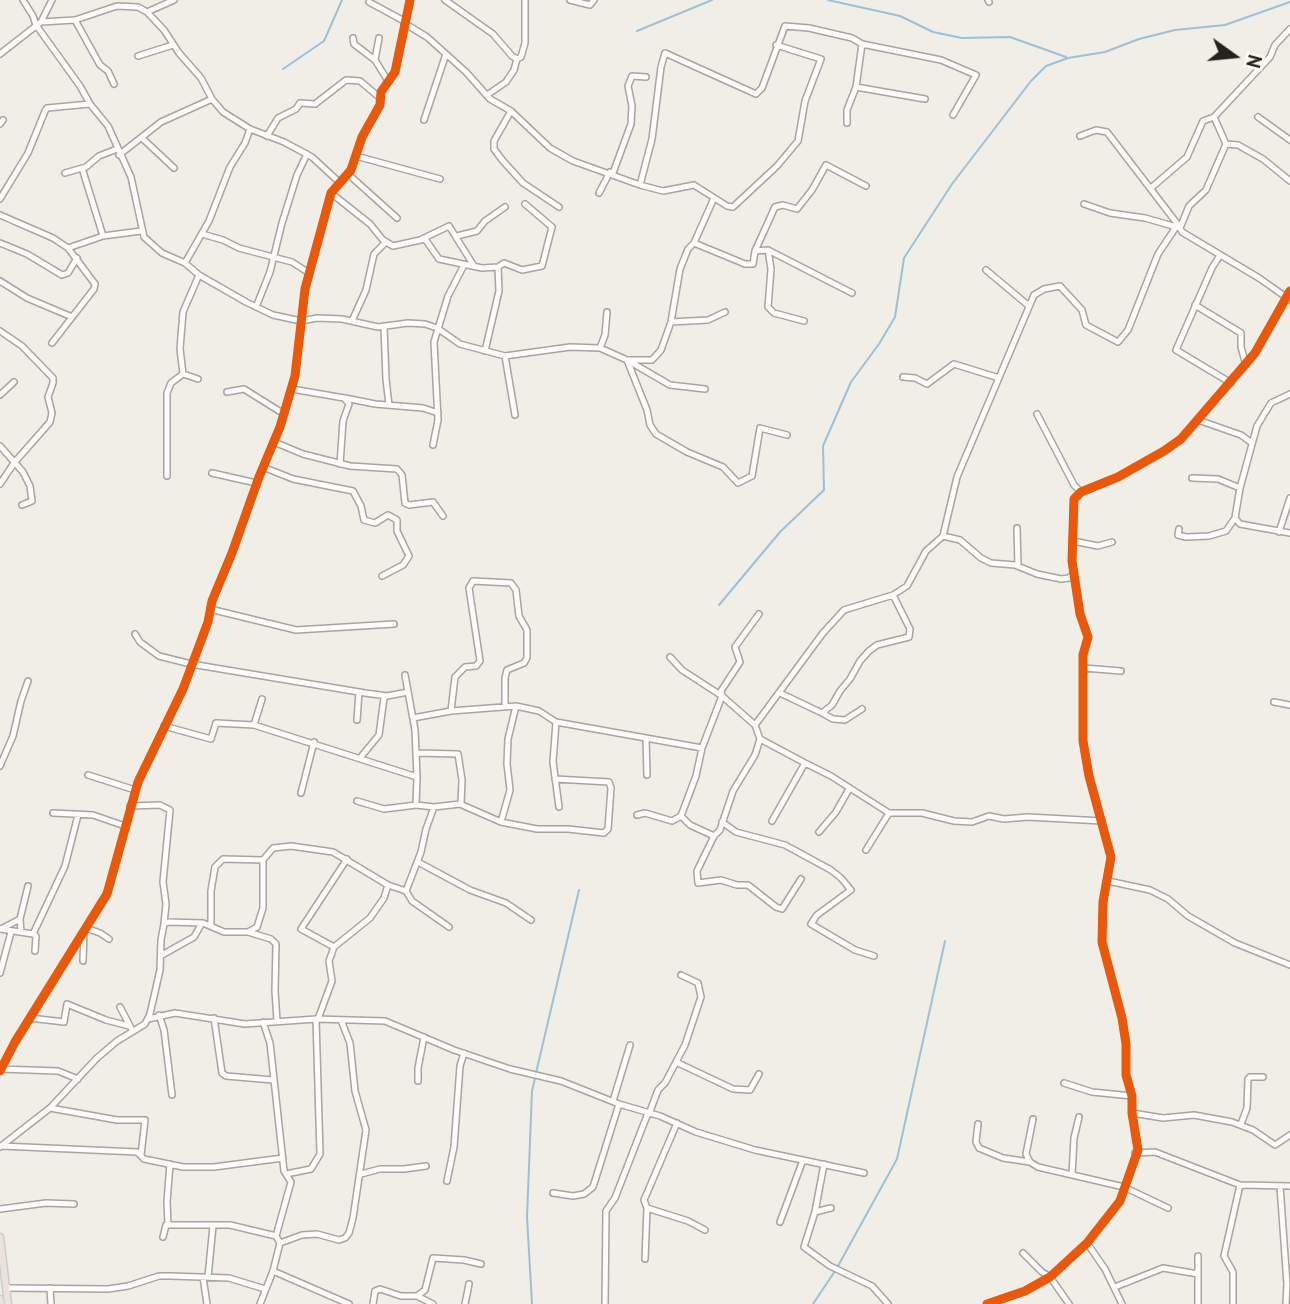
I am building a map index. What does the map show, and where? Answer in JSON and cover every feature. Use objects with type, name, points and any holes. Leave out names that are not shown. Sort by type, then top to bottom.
[{"type":"main road","points":[[0,1237],[8,1304]]},
{"type":"street","points":[[23,0],[90,104],[106,121],[131,177],[140,213],[141,231],[156,249],[185,263],[199,275],[277,316],[301,321],[317,318],[352,321],[384,327],[408,323],[425,324],[437,328],[460,344],[505,356],[570,347],[600,348],[627,360],[670,386],[705,389]]},
{"type":"street","points":[[0,54],[38,24],[51,0]]},
{"type":"street","points":[[147,12],[174,0]]},
{"type":"street","points":[[78,1079],[58,1071],[0,1070],[107,894],[135,790],[183,689],[208,622],[210,609],[284,414],[292,389],[309,272],[331,193],[348,174],[362,137],[380,105],[380,98],[388,81],[395,72],[410,0]]},
{"type":"street","points":[[445,0],[493,34],[517,59]]},
{"type":"street","points":[[486,95],[506,82],[517,59],[521,57],[525,43],[525,0]]},
{"type":"street","points":[[570,0],[590,5],[594,0]]},
{"type":"street","points":[[369,2],[419,31],[466,72],[486,95],[511,111],[550,148],[573,160],[663,191],[694,185],[733,207],[798,141],[805,101],[821,59],[776,45]]},
{"type":"street","points":[[38,24],[75,20],[130,3],[147,12],[164,30],[223,112],[250,129],[307,154],[339,182]]},
{"type":"street","points":[[75,20],[114,84]]},
{"type":"street","points":[[640,185],[652,139],[665,53],[756,94],[762,88],[785,26],[852,38],[862,44],[941,60],[976,75],[953,115]]},
{"type":"street","points":[[1151,188],[1187,157],[1203,121],[1214,117],[1270,57],[1275,45],[1290,29]]},
{"type":"street","points":[[354,38],[354,44],[374,60],[388,81]]},
{"type":"street","points":[[374,60],[379,38]]},
{"type":"street","points":[[847,124],[847,110],[856,87],[862,44]]},
{"type":"street","points":[[138,56],[173,45]]},
{"type":"street","points":[[424,120],[446,54]]},
{"type":"street","points":[[599,193],[612,173],[631,124],[632,106],[628,86],[632,76],[646,77]]},
{"type":"street","points":[[267,136],[278,118],[296,109],[300,103],[315,104],[346,80],[360,81],[380,98]]},
{"type":"street","points":[[856,87],[925,99]]},
{"type":"street","points":[[65,173],[82,168],[99,156],[118,152],[143,139],[160,124],[212,99]]},
{"type":"street","points":[[0,200],[28,153],[47,108],[90,104]]},
{"type":"street","points":[[511,111],[494,141],[494,149],[523,183],[559,207]]},
{"type":"street","points":[[755,725],[822,633],[844,610],[893,595],[906,586],[926,551],[943,536],[944,522],[957,477],[1034,295],[1044,289],[1059,286],[1082,310],[1086,325],[1118,342],[1128,330],[1158,254],[1178,227],[1189,206],[1206,190],[1226,144],[1214,117]]},
{"type":"street","points":[[1258,117],[1290,140]]},
{"type":"street","points":[[185,263],[202,234],[230,167],[246,143],[250,129]]},
{"type":"street","points":[[987,1304],[1026,1291],[1050,1277],[1087,1243],[1120,1201],[1138,1150],[1132,1096],[1126,1075],[1126,1044],[1122,1018],[1102,942],[1103,902],[1111,857],[1089,776],[1083,741],[1083,655],[1088,637],[1080,614],[1073,574],[1073,504],[1076,495],[1118,477],[1181,439],[1246,365],[1289,296],[1182,232],[1107,132],[1096,130],[1080,136]]},
{"type":"street","points":[[143,139],[174,168]]},
{"type":"street","points":[[1226,144],[1238,145],[1263,159],[1290,181]]},
{"type":"street","points":[[256,307],[274,258],[297,176],[307,154]]},
{"type":"street","points":[[356,156],[440,179]]},
{"type":"street","points":[[694,243],[745,264],[753,264],[755,251],[775,207],[783,205],[797,209],[826,165],[866,186]]},
{"type":"street","points":[[82,168],[103,236]]},
{"type":"street","points":[[348,174],[397,218]]},
{"type":"street","points":[[331,193],[370,224],[386,242],[396,246],[422,239],[449,226],[474,266]]},
{"type":"street","points":[[627,360],[652,360],[661,350],[671,321],[680,269],[714,198]]},
{"type":"street","points":[[422,239],[428,242],[439,259],[464,265],[498,267],[504,263],[522,270],[542,266],[552,227],[525,204]]},
{"type":"street","points":[[1084,204],[1096,206],[1106,212],[1130,214],[1178,227]]},
{"type":"street","points":[[457,236],[477,231],[485,221],[505,207]]},
{"type":"street","points":[[0,215],[53,238],[68,248],[95,286],[52,343]]},
{"type":"street","points":[[68,248],[103,236],[141,231]]},
{"type":"street","points":[[202,234],[296,264],[309,272]]},
{"type":"street","points":[[352,321],[366,290],[374,254],[386,242]]},
{"type":"street","points":[[0,243],[27,254],[62,275],[68,273],[77,258]]},
{"type":"street","points":[[755,251],[768,250],[852,293]]},
{"type":"street","points":[[768,250],[771,270],[768,307],[774,313],[804,321]]},
{"type":"street","points":[[1220,255],[1176,349],[1231,383]]},
{"type":"street","points":[[433,445],[438,413],[434,342],[448,296],[464,265]]},
{"type":"street","points":[[485,351],[499,291],[498,267]]},
{"type":"street","points":[[986,270],[1029,306]]},
{"type":"street","points":[[183,374],[180,349],[182,319],[185,305],[199,275]]},
{"type":"street","points":[[0,281],[27,298],[72,317]]},
{"type":"street","points":[[1195,304],[1241,333],[1241,347],[1246,365]]},
{"type":"street","points":[[600,348],[607,312]]},
{"type":"street","points":[[671,321],[708,320],[725,312]]},
{"type":"street","points":[[384,327],[389,405]]},
{"type":"street","points":[[0,331],[22,346],[53,378],[48,397],[52,413],[50,422],[14,463],[0,484]]},
{"type":"street","points":[[505,356],[515,415]]},
{"type":"street","points":[[627,360],[647,410],[650,425],[656,434],[687,452],[723,467],[738,483],[752,475],[760,428],[787,435]]},
{"type":"street","points":[[904,377],[915,378],[927,384],[954,364],[999,379]]},
{"type":"street","points":[[183,374],[198,379]]},
{"type":"street","points":[[167,476],[167,393],[170,383],[183,374]]},
{"type":"street","points":[[0,395],[14,382]]},
{"type":"street","points":[[227,392],[244,389],[284,414]]},
{"type":"street","points":[[292,389],[423,408],[438,413]]},
{"type":"street","points":[[1179,529],[1178,535],[1186,537],[1209,536],[1226,531],[1235,518],[1240,488],[1257,426],[1270,403],[1290,394]]},
{"type":"street","points":[[341,464],[343,421],[349,404],[344,398]]},
{"type":"street","points":[[1037,414],[1074,485],[1081,492]]},
{"type":"street","points":[[1204,414],[1208,423]]},
{"type":"street","points":[[1198,420],[1253,440]]},
{"type":"street","points":[[274,442],[341,464],[400,471],[404,480],[405,503],[409,505],[433,502],[443,516]]},
{"type":"street","points":[[0,446],[23,472],[30,486],[32,501],[22,505]]},
{"type":"street","points":[[263,467],[293,479],[353,491],[365,520],[375,523],[388,515],[397,520],[397,531],[409,556],[403,565],[382,576]]},
{"type":"street","points":[[212,473],[256,484]]},
{"type":"street","points":[[1192,478],[1218,479],[1240,488]]},
{"type":"street","points":[[1279,532],[1290,498]]},
{"type":"street","points":[[1235,518],[1240,524],[1290,533]]},
{"type":"street","points":[[1017,528],[1018,566]]},
{"type":"street","points":[[943,536],[960,540],[986,561],[1018,566],[1037,574],[1061,579],[1069,578],[1073,574]]},
{"type":"street","points":[[1073,541],[1098,546],[1112,542]]},
{"type":"street","points":[[452,710],[455,677],[465,667],[476,666],[480,661],[469,588],[473,581],[511,583],[516,590],[519,615],[527,630],[527,658],[524,663],[507,670],[505,706]]},
{"type":"street","points":[[822,713],[832,705],[869,651],[877,645],[909,637],[910,629],[893,595]]},
{"type":"street","points":[[210,609],[296,630],[394,624]]},
{"type":"street","points":[[637,815],[645,813],[672,821],[681,816],[696,776],[702,747],[722,696],[721,691],[740,662],[735,647],[759,614]]},
{"type":"street","points":[[135,634],[140,642],[159,656],[191,664],[387,696],[408,692]]},
{"type":"street","points":[[670,657],[682,670],[722,696],[755,725],[760,739],[755,755],[733,791],[720,830],[714,836],[696,871],[698,883],[721,880],[748,885],[782,909],[801,879]]},
{"type":"street","points":[[1084,668],[1121,671]]},
{"type":"street","points":[[405,675],[416,753],[415,804]]},
{"type":"street","points":[[0,766],[13,736],[28,681]]},
{"type":"street","points":[[357,720],[359,692]]},
{"type":"street","points":[[780,693],[833,719],[845,720],[862,709]]},
{"type":"street","points":[[359,758],[379,735],[384,698],[387,696]]},
{"type":"street","points":[[254,725],[262,699]]},
{"type":"street","points":[[1274,702],[1290,705]]},
{"type":"street","points":[[413,718],[452,710],[516,706],[539,711],[556,722],[702,747]]},
{"type":"street","points":[[501,822],[510,790],[508,739],[516,706]]},
{"type":"street","points":[[556,722],[553,754],[559,807]]},
{"type":"street","points":[[164,726],[211,739],[216,723],[254,725],[417,777]]},
{"type":"street","points":[[646,738],[647,775]]},
{"type":"street","points":[[760,739],[831,776],[889,813],[922,813],[954,821],[972,822],[989,816],[1004,819],[1028,817],[1102,821]]},
{"type":"street","points":[[301,793],[314,742]]},
{"type":"street","points":[[416,753],[458,754],[462,780],[461,804]]},
{"type":"street","points":[[772,821],[805,763]]},
{"type":"street","points":[[88,775],[135,790]]},
{"type":"street","points":[[357,801],[384,809],[415,804],[434,807],[461,804],[501,822],[537,829],[604,833],[608,830],[611,788],[609,782],[555,779]]},
{"type":"street","points":[[819,832],[836,813],[849,789]]},
{"type":"street","points":[[1,1146],[50,1108],[97,1058],[131,1028],[145,1024],[153,1016],[162,955],[161,940],[166,904],[163,882],[170,810],[160,805],[130,806]]},
{"type":"street","points":[[406,891],[418,862],[434,807]]},
{"type":"street","points":[[53,813],[93,816],[125,826]]},
{"type":"street","points":[[866,850],[889,813]]},
{"type":"street","points":[[33,934],[65,866],[78,815]]},
{"type":"street","points":[[681,816],[690,825],[714,836]]},
{"type":"street","points":[[722,822],[736,832],[785,845],[841,878],[851,890],[817,915],[811,924],[855,950],[874,957]]},
{"type":"street","points":[[248,932],[257,927],[262,908],[263,860],[273,848],[290,846],[325,850],[347,859],[388,885],[406,891],[412,901],[449,927]]},
{"type":"street","points":[[211,925],[211,891],[215,867],[223,859],[263,860]]},
{"type":"street","points":[[334,947],[301,929],[347,859]]},
{"type":"street","points":[[418,862],[470,890],[506,903],[531,920]]},
{"type":"street","points":[[1108,881],[1150,890],[1168,899],[1188,916],[1236,943],[1290,965]]},
{"type":"street","points":[[286,1174],[311,1169],[320,1154],[317,1019],[332,981],[329,961],[334,947],[369,918],[384,898],[388,885]]},
{"type":"street","points":[[21,932],[20,919],[28,886]]},
{"type":"street","points":[[1,929],[20,919]]},
{"type":"street","points":[[164,924],[202,923],[224,932],[248,932],[271,939],[276,944],[277,1021]]},
{"type":"street","points":[[162,955],[194,937],[202,923]]},
{"type":"street","points":[[1,929],[33,934],[36,936],[35,951]]},
{"type":"street","points":[[85,930],[100,933],[109,939]]},
{"type":"street","points":[[83,961],[85,930]]},
{"type":"street","points":[[0,973],[11,932]]},
{"type":"street","points":[[605,1304],[606,1211],[615,1198],[659,1090],[688,1038],[701,992],[698,983],[681,975]]},
{"type":"street","points":[[30,1018],[64,1022],[67,1004],[131,1028]]},
{"type":"street","points":[[120,1007],[131,1028]]},
{"type":"street","points":[[153,1016],[175,1013],[238,1023],[317,1019],[385,1021],[464,1053],[510,1069],[561,1081],[696,1132],[755,1150],[864,1173]]},
{"type":"street","points":[[153,1016],[164,1030],[172,1095]]},
{"type":"street","points":[[214,1018],[222,1073],[226,1076],[273,1080]]},
{"type":"street","points":[[280,1243],[302,1235],[317,1234],[339,1240],[345,1238],[354,1218],[366,1130],[355,1091],[347,1032],[341,1020]]},
{"type":"street","points":[[260,1304],[273,1271],[280,1243],[276,1236],[292,1182],[284,1171],[270,1043],[263,1022]]},
{"type":"street","points":[[418,1081],[416,1076],[424,1037]]},
{"type":"street","points":[[554,1193],[573,1196],[584,1194],[593,1187],[630,1045]]},
{"type":"street","points":[[447,1181],[454,1147],[460,1066],[464,1053]]},
{"type":"street","points":[[677,1062],[733,1089],[750,1090],[758,1074]]},
{"type":"street","points":[[1241,1124],[1247,1108],[1248,1079],[1250,1076],[1263,1077]]},
{"type":"street","points":[[1064,1083],[1092,1092],[1132,1096]]},
{"type":"street","points":[[50,1108],[117,1121],[145,1120],[141,1155]]},
{"type":"street","points":[[1132,1113],[1163,1118],[1199,1115],[1241,1124],[1275,1145],[1290,1135]]},
{"type":"street","points":[[1072,1175],[1074,1138],[1079,1117]]},
{"type":"street","points":[[1030,1162],[1026,1154],[1033,1119]]},
{"type":"street","points":[[645,1259],[648,1208],[645,1200],[677,1123]]},
{"type":"street","points":[[978,1124],[976,1142],[979,1148],[1003,1158],[1030,1162],[1038,1167],[1124,1187],[1168,1208]]},
{"type":"street","points":[[1,1146],[113,1149],[137,1152],[144,1159],[183,1167],[214,1167],[282,1158]]},
{"type":"street","points":[[1135,1153],[1155,1152],[1240,1185],[1290,1186]]},
{"type":"street","points":[[780,1222],[803,1160]]},
{"type":"street","points":[[168,1225],[170,1164]]},
{"type":"street","points":[[824,1164],[815,1212],[804,1244],[806,1250],[830,1266],[873,1286],[888,1304]]},
{"type":"street","points":[[361,1174],[380,1169],[404,1170],[426,1166]]},
{"type":"street","points":[[1233,1304],[1233,1272],[1224,1256],[1240,1185]]},
{"type":"street","points":[[1280,1186],[1286,1304]]},
{"type":"street","points":[[0,1209],[46,1203],[74,1204]]},
{"type":"street","points":[[648,1208],[688,1221],[705,1230]]},
{"type":"street","points":[[815,1212],[831,1208]]},
{"type":"street","points":[[163,1237],[164,1227],[168,1225],[230,1225],[276,1236]]},
{"type":"street","points":[[207,1304],[205,1277],[213,1226]]},
{"type":"street","points":[[1087,1243],[1115,1287],[1122,1304]]},
{"type":"street","points":[[1023,1253],[1050,1277],[1069,1304]]},
{"type":"street","points":[[1198,1256],[1198,1304]]},
{"type":"street","points":[[417,1296],[425,1290],[433,1258],[481,1264]]},
{"type":"street","points":[[1115,1287],[1163,1268],[1178,1268],[1198,1274]]},
{"type":"street","points":[[273,1271],[349,1304]]},
{"type":"street","points":[[6,1288],[108,1289],[159,1276],[229,1278],[265,1289]]},
{"type":"street","points":[[465,1304],[469,1284]]},
{"type":"street","points":[[50,1288],[51,1304]]},
{"type":"street","points":[[373,1304],[375,1291],[380,1289],[401,1296],[417,1296],[433,1304]]},
{"type":"street","points":[[1006,1297],[1009,1304]]},
{"type":"waterway","points":[[283,69],[324,41],[342,0]]},
{"type":"waterway","points":[[637,31],[712,0]]},
{"type":"waterway","points":[[828,0],[900,16],[933,32],[962,38],[1010,37],[1066,57]]},
{"type":"waterway","points":[[719,605],[780,532],[824,490],[823,446],[851,382],[895,317],[904,258],[952,184],[1031,81],[1046,66],[1068,58],[1105,52],[1139,39],[1175,30],[1225,25],[1290,2]]},
{"type":"waterway","points":[[536,1073],[579,890]]},
{"type":"waterway","points":[[838,1266],[897,1159],[945,941]]},
{"type":"waterway","points":[[532,1304],[527,1217],[532,1091],[535,1078]]},
{"type":"waterway","points":[[813,1304],[835,1271]]},
{"type":"cycle path","points":[[0,1071],[15,1042],[107,894],[138,782],[183,689],[208,622],[212,601],[280,427],[295,376],[305,289],[331,193],[351,170],[362,137],[380,105],[381,92],[395,72],[410,0]]},
{"type":"cycle path","points":[[987,1304],[1025,1291],[1050,1277],[1087,1243],[1120,1201],[1138,1150],[1132,1096],[1126,1075],[1126,1044],[1122,1018],[1102,942],[1103,902],[1111,857],[1089,776],[1083,741],[1083,655],[1088,637],[1080,614],[1072,561],[1074,499],[1081,492],[1118,477],[1181,439],[1255,353],[1290,291]]}]
